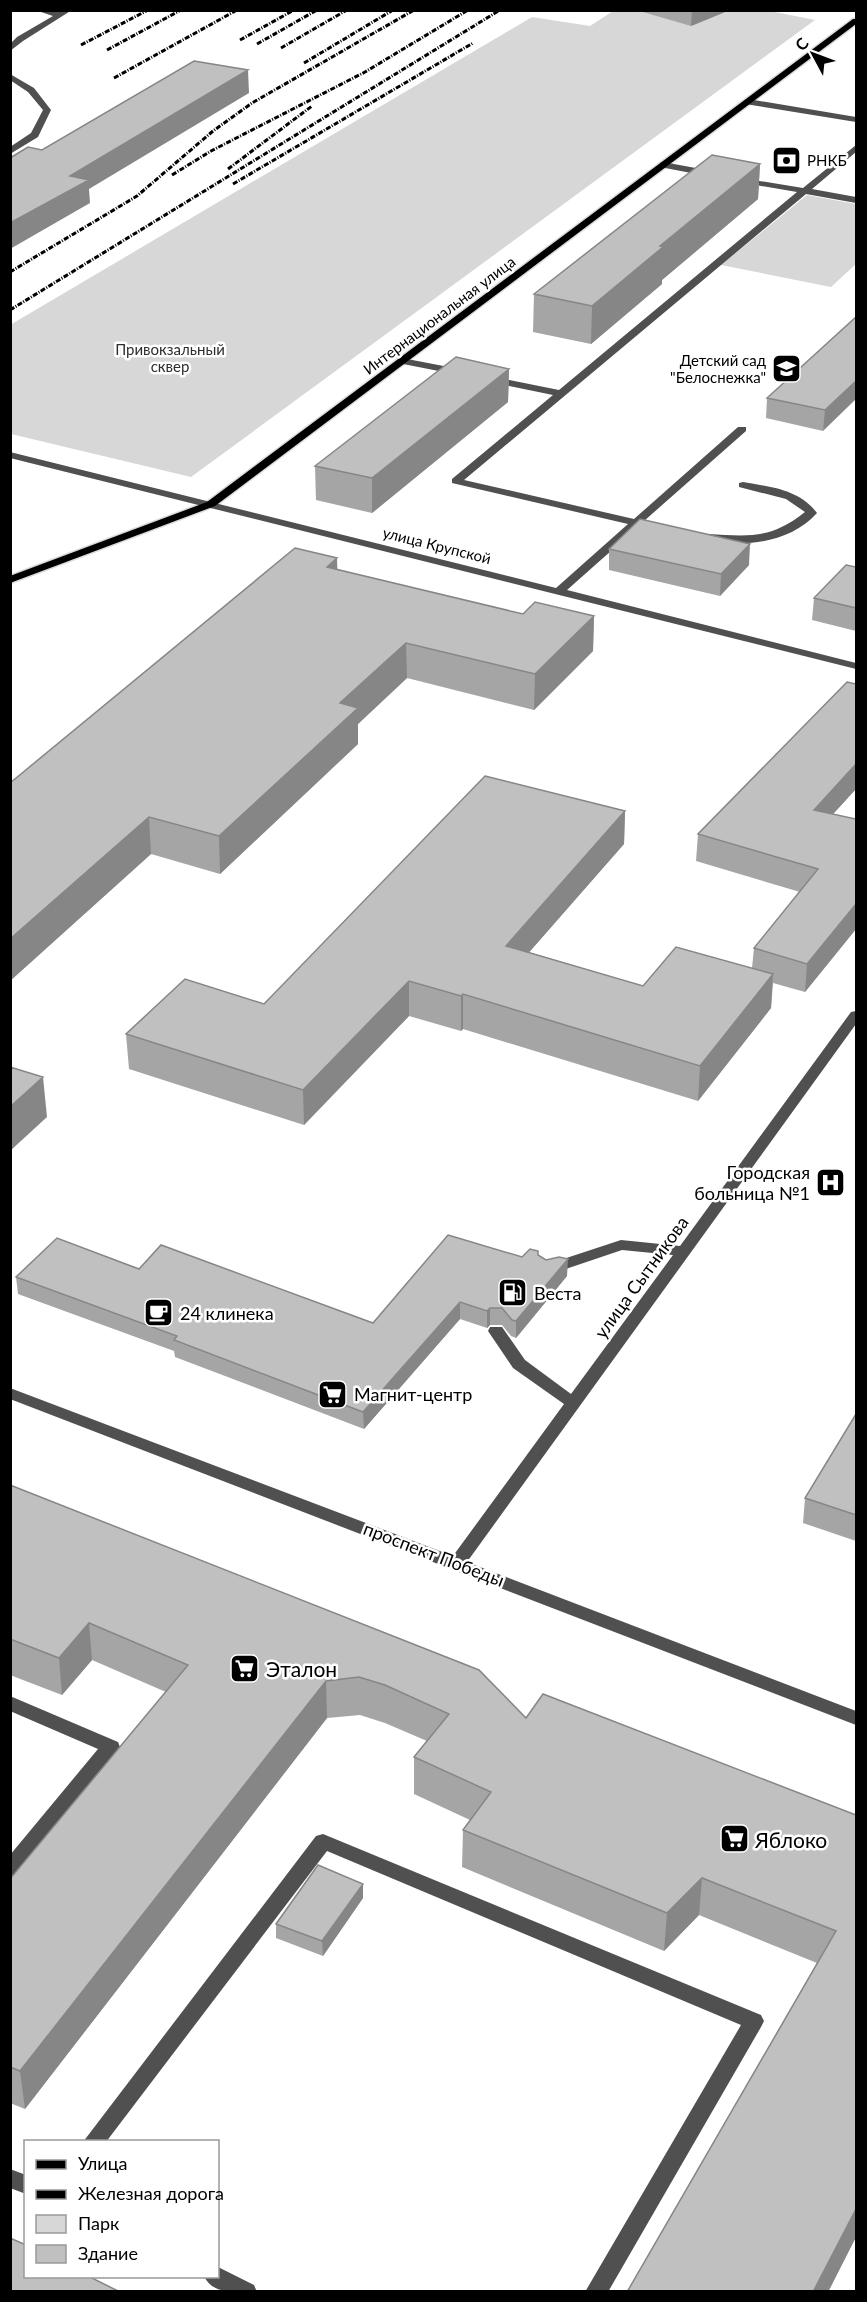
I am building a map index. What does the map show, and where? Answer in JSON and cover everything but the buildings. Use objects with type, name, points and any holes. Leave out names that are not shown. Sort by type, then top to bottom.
[{"type":"main road","name":"Интернациональная улица","points":[[10,580],[211,504],[856,21]]},
{"type":"street","points":[[39,10],[64,13]]},
{"type":"street","points":[[10,50],[20,39],[64,13]]},
{"type":"street","points":[[10,76],[31,90],[47,110],[35,135],[10,151]]},
{"type":"street","points":[[748,102],[856,120]]},
{"type":"street","points":[[668,530],[456,481],[856,148]]},
{"type":"street","points":[[663,165],[856,201]]},
{"type":"street","points":[[402,361],[559,393]]},
{"type":"street","points":[[559,591],[634,522],[742,429]]},
{"type":"street","name":"улица Крупской","points":[[10,455],[856,666]]},
{"type":"street","points":[[701,537],[770,540],[794,528],[811,513],[806,504],[784,494],[743,484]]},
{"type":"street","name":"улица Сытникова","points":[[457,1563],[856,1015]]},
{"type":"street","points":[[547,1270],[621,1245],[684,1251]]},
{"type":"street","points":[[496,1331],[519,1364],[573,1403]]},
{"type":"street","name":"проспект Победы","points":[[10,1393],[856,1718]]},
{"type":"street","points":[[10,1703],[111,1747],[10,1869]]},
{"type":"street","points":[[95,2140],[323,1841],[754,2021],[596,2292]]},
{"type":"street","points":[[10,2178],[24,2184]]},
{"type":"street","points":[[217,2278],[246,2292]]},
{"type":"green space","name":"Привокзальный сквер","points":[[765,10],[815,20],[191,477],[11,434],[10,325],[532,17],[590,26],[613,11]]},
{"type":"green space","points":[[807,195],[856,204],[856,264],[831,287],[721,265]]},
{"type":"railway","points":[[81,45],[148,10]]},
{"type":"railway","points":[[107,50],[181,10]]},
{"type":"railway","points":[[114,78],[237,10]]},
{"type":"railway","points":[[240,40],[294,10]]},
{"type":"railway","points":[[257,44],[317,10]]},
{"type":"railway","points":[[281,48],[347,10]]},
{"type":"railway","points":[[304,63],[393,10]]},
{"type":"railway","points":[[10,272],[137,196],[213,131],[252,103],[414,10]]},
{"type":"railway","points":[[172,175],[211,151],[365,72],[468,10]]},
{"type":"railway","points":[[10,310],[500,10]]},
{"type":"railway","points":[[233,184],[473,43]]},
{"type":"railway","points":[[228,169],[312,106]]},
{"type":"place","name":"РНКБ","points":[[786,160]]},
{"type":"place","name":"Детский сад \"Белоснежка\"","points":[[787,369]]},
{"type":"place","name":"Городская больница №1","points":[[831,1182]]},
{"type":"place","name":"Веста","points":[[513,1293]]},
{"type":"place","name":"24 клинека","points":[[159,1313]]},
{"type":"place","name":"Магнит-центр","points":[[333,1394]]},
{"type":"place","name":"Эталон","points":[[245,1668]]},
{"type":"place","name":"Яблоко","points":[[734,1839]]}]
